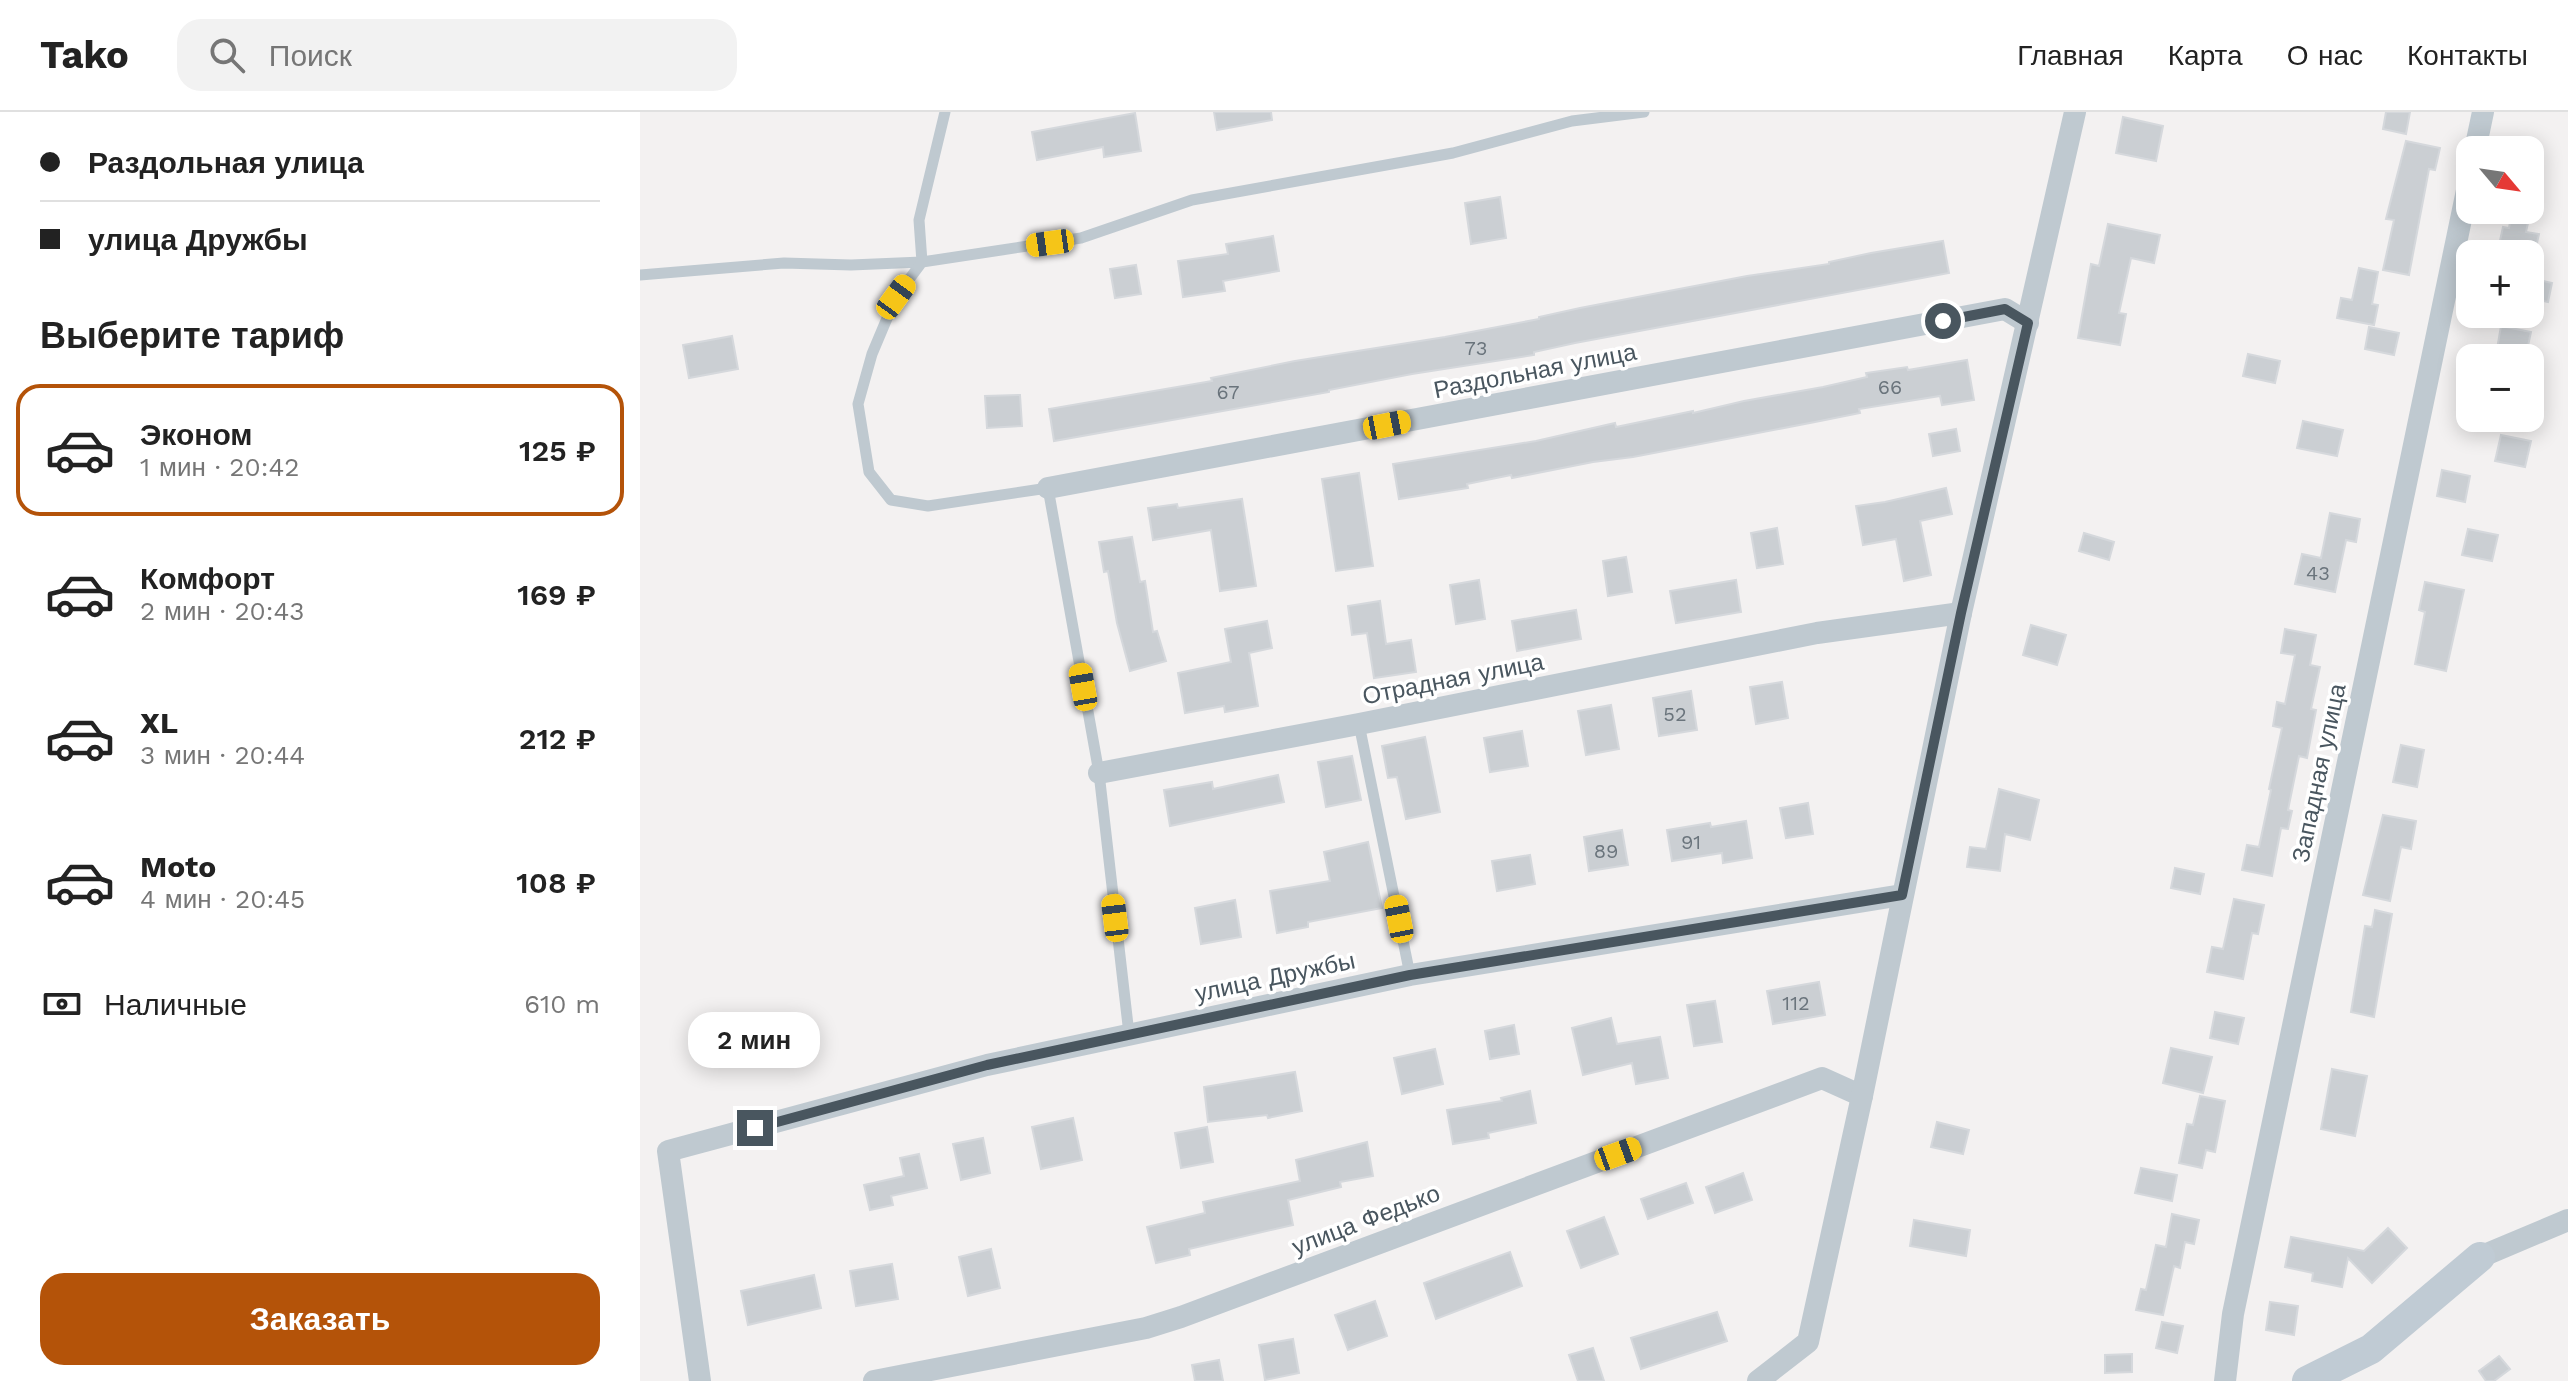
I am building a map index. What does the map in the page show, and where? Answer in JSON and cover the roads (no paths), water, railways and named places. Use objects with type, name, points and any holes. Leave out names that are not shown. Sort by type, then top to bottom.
[{"type":"street","points":[[1758,1381],[1808,1342],[1961,613],[2075,112]]},
{"type":"street","points":[[2478,136],[2483,112]]},
{"type":"street","name":"Западная улица","points":[[2225,1381],[2233,1314],[2460,224]]},
{"type":"street","name":"Раздольная улица","points":[[1048,488],[2005,309],[2028,323]]},
{"type":"street","name":"Отрадная улица","points":[[1099,773],[1817,633],[1961,613]]},
{"type":"street","name":"улица Дружбы","points":[[700,1381],[668,1151],[987,1065],[1410,975],[1902,895]]},
{"type":"street","name":"улица Федько","points":[[874,1381],[1146,1328],[1181,1317],[1822,1078],[1862,1096]]},
{"type":"street","points":[[2307,1381],[2371,1349],[2480,1257],[2568,1220]]},
{"type":"lane","points":[[945,112],[919,220],[922,262],[896,297],[872,354],[858,404],[869,472],[891,500],[928,506],[1048,488],[1099,773],[1129,1034]]},
{"type":"lane","points":[[640,275],[784,263],[851,265],[922,262],[1081,238],[1192,200],[1453,153],[1572,121],[1644,112]]},
{"type":"lane","points":[[1359,724],[1410,975]]}]
